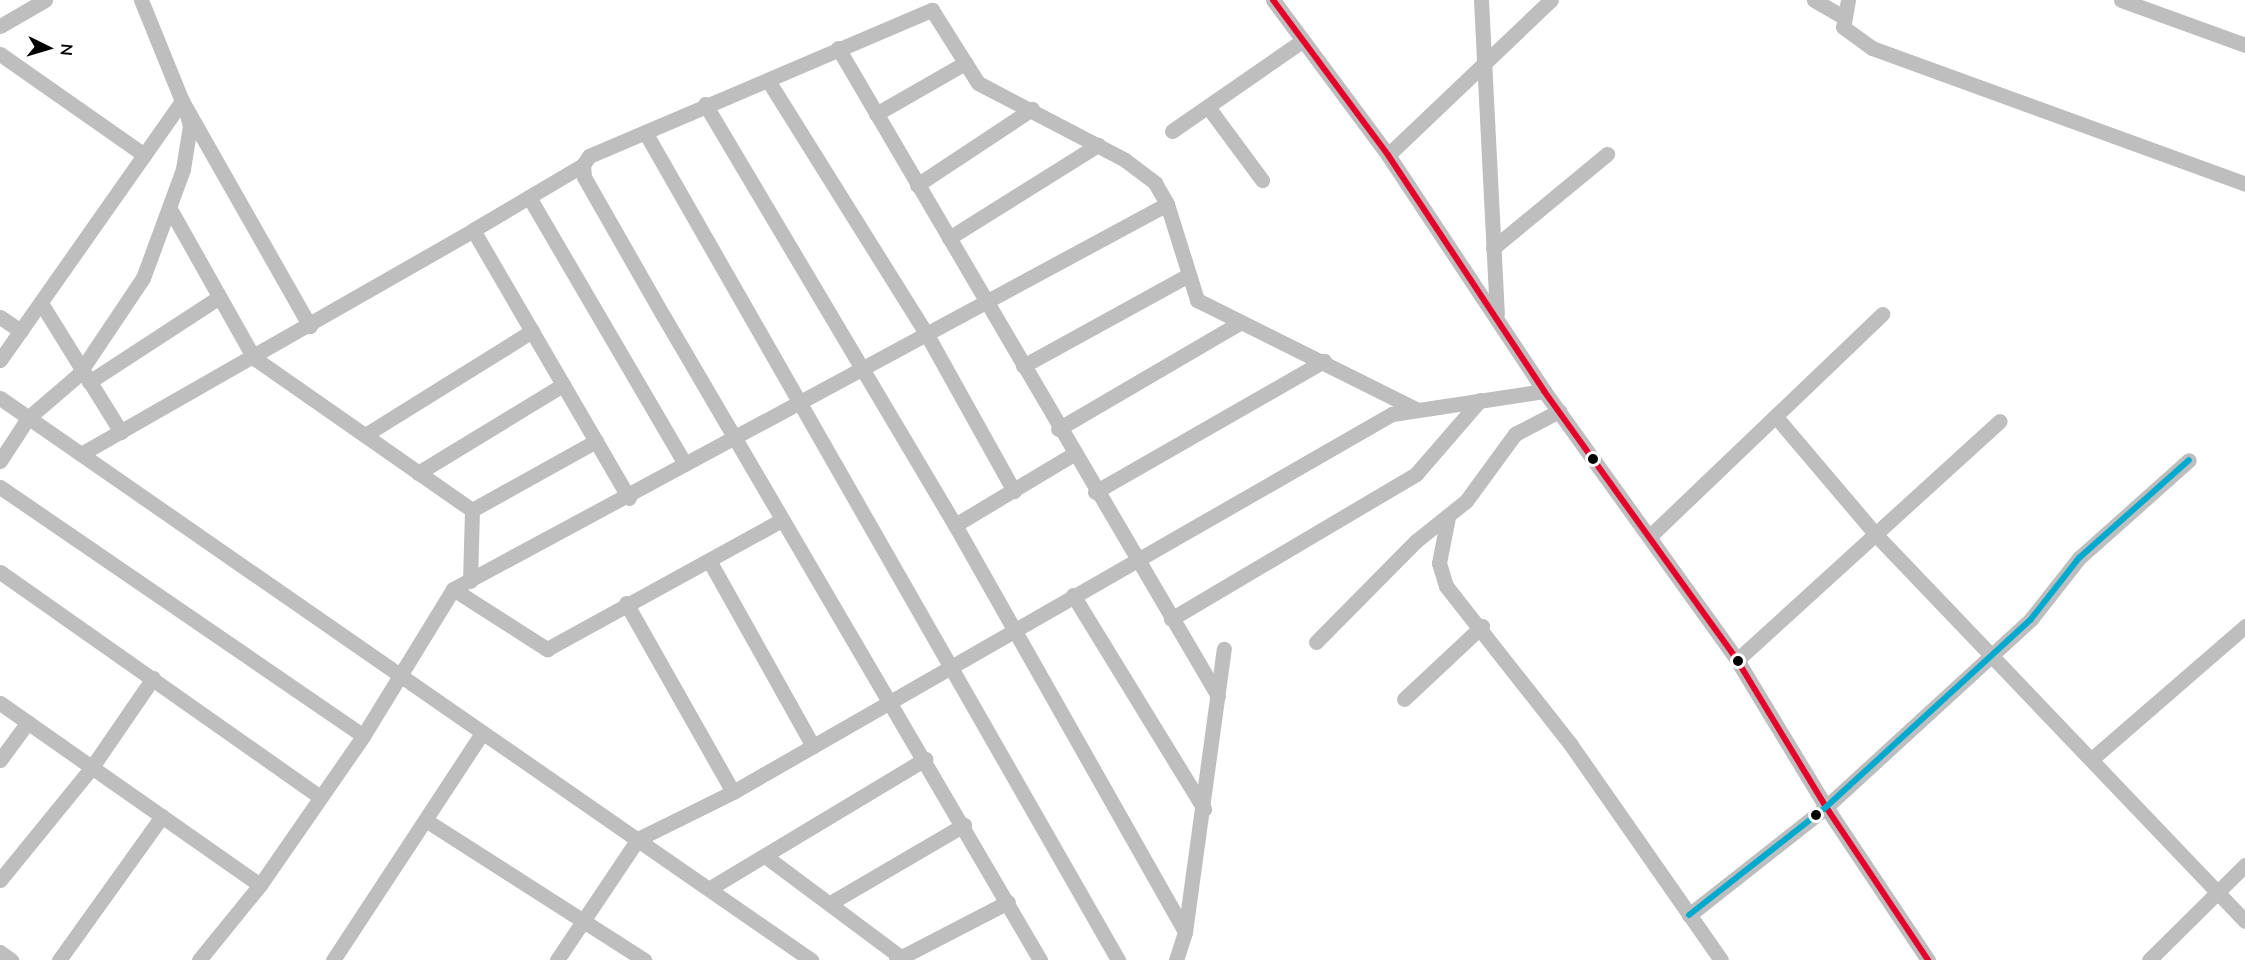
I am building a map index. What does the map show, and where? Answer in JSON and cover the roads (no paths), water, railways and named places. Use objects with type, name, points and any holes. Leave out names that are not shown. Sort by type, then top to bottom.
[{"type":"street","points":[[0,26],[45,0]]},
{"type":"street","points":[[141,0],[183,104],[310,326]]},
{"type":"street","points":[[1272,0],[1388,155],[1497,314],[1544,391],[1651,535],[1737,660],[1826,807],[1928,960]]},
{"type":"street","points":[[1481,0],[1497,314]]},
{"type":"street","points":[[1388,155],[1551,0]]},
{"type":"street","points":[[1814,0],[1842,16]]},
{"type":"street","points":[[1848,0],[1842,16],[1849,36],[1872,48],[2245,184]]},
{"type":"street","points":[[2121,0],[2245,45]]},
{"type":"street","points":[[81,454],[310,326],[583,165],[589,156],[705,104],[769,82],[838,48],[932,10],[943,20],[978,83],[1098,145],[1155,183],[1167,204],[1187,276],[1197,300],[1324,361],[1416,409]]},
{"type":"street","points":[[1172,131],[1302,41]]},
{"type":"street","points":[[838,48],[916,185],[989,301],[1072,455],[1218,696]]},
{"type":"street","points":[[0,54],[144,155]]},
{"type":"street","points":[[876,114],[965,63]]},
{"type":"street","points":[[769,82],[926,333],[1014,491]]},
{"type":"street","points":[[0,360],[144,155],[183,104]]},
{"type":"street","points":[[85,376],[143,278],[170,209],[188,144],[183,104]]},
{"type":"street","points":[[705,104],[955,525],[1185,932]]},
{"type":"street","points":[[1208,107],[1262,180]]},
{"type":"street","points":[[916,185],[1032,109]]},
{"type":"street","points":[[645,132],[1118,960]]},
{"type":"street","points":[[949,238],[1098,145]]},
{"type":"street","points":[[1493,248],[1607,154]]},
{"type":"street","points":[[583,165],[584,177],[732,435],[964,825],[1040,960]]},
{"type":"street","points":[[529,197],[684,464]]},
{"type":"street","points":[[199,960],[260,885],[363,736],[403,676],[453,590],[629,498],[732,435],[800,403],[1167,204]]},
{"type":"street","points":[[170,209],[218,298],[254,358],[472,510]]},
{"type":"street","points":[[473,230],[629,498]]},
{"type":"street","points":[[1023,366],[1187,276]]},
{"type":"street","points":[[0,461],[28,418],[85,376],[218,298]]},
{"type":"street","points":[[41,303],[121,432]]},
{"type":"street","points":[[1651,535],[1777,418],[1882,314]]},
{"type":"street","points":[[0,317],[21,331]]},
{"type":"street","points":[[1058,429],[1241,322]]},
{"type":"street","points":[[365,435],[532,331]]},
{"type":"street","points":[[1095,492],[1324,361]]},
{"type":"street","points":[[418,473],[563,385]]},
{"type":"street","points":[[558,960],[638,839],[733,792],[1013,629],[1392,414],[1544,391]]},
{"type":"street","points":[[0,398],[403,676],[482,735],[712,888],[811,960]]},
{"type":"street","points":[[1171,619],[1416,474],[1480,400]]},
{"type":"street","points":[[1316,642],[1466,501],[1515,434],[1559,411]]},
{"type":"street","points":[[1777,418],[1878,537],[1992,650],[2094,757],[2217,894],[2245,921]]},
{"type":"street","points":[[1737,660],[1878,537],[2000,422]]},
{"type":"street","points":[[472,510],[596,441]]},
{"type":"street","points":[[955,525],[1072,455]]},
{"type":"street","points":[[1689,915],[1826,807],[1992,650],[2031,619],[2079,558],[2189,460]]},
{"type":"street","points":[[0,487],[363,736]]},
{"type":"street","points":[[470,581],[472,510]]},
{"type":"street","points":[[1448,517],[1439,563],[1442,574],[1482,626],[1720,960]]},
{"type":"street","points":[[453,590],[547,648],[626,603],[710,562],[782,520]]},
{"type":"street","points":[[710,562],[813,746]]},
{"type":"street","points":[[0,572],[320,797]]},
{"type":"street","points":[[1073,595],[1204,809]]},
{"type":"street","points":[[626,603],[733,792]]},
{"type":"street","points":[[1404,699],[1482,626]]},
{"type":"street","points":[[2094,757],[2245,626]]},
{"type":"street","points":[[1176,960],[1185,932],[1204,809],[1224,649]]},
{"type":"street","points":[[0,880],[92,767],[153,678]]},
{"type":"street","points":[[0,703],[260,885]]},
{"type":"street","points":[[0,760],[28,722]]},
{"type":"street","points":[[333,960],[482,735]]},
{"type":"street","points":[[712,888],[925,759]]},
{"type":"street","points":[[59,960],[162,816]]},
{"type":"street","points":[[427,821],[644,960]]},
{"type":"street","points":[[832,902],[964,825]]},
{"type":"street","points":[[765,856],[832,902],[897,958],[1008,902]]},
{"type":"street","points":[[2149,960],[2245,865]]},
{"type":"street","points":[[0,952],[11,960]]}]
